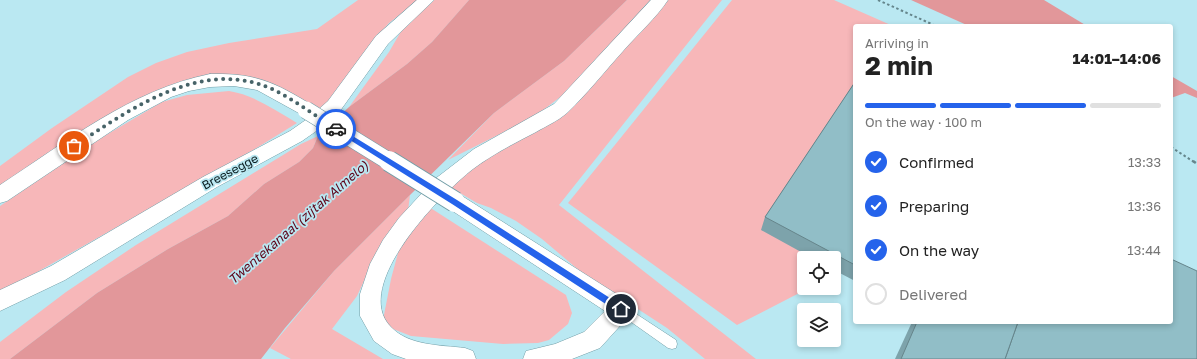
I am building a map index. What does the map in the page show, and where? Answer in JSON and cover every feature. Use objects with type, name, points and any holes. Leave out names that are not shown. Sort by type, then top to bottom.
[{"type":"street","name":"Breesegge","points":[[0,302],[58,273],[210,182],[296,136],[316,122],[334,106],[382,40],[426,0]]},
{"type":"street","points":[[465,359],[417,352],[396,344],[382,334],[374,322],[371,310],[371,294],[379,264],[397,235],[420,205],[456,171],[480,154],[540,122],[560,109],[660,0]]},
{"type":"street","points":[[0,195],[137,105],[174,88],[218,80],[240,80],[258,84],[275,90],[455,202],[621,309],[592,340],[555,355],[534,359]]},
{"type":"lane","points":[[621,309],[672,344]]},
{"type":"path","points":[[878,0],[932,24]]},
{"type":"path","points":[[1173,149],[1197,164]]},
{"type":"shaded area","points":[[358,0],[419,0],[389,23],[374,40],[335,99],[315,111],[276,86],[196,80],[0,187],[0,166],[52,128],[128,77],[156,63],[187,52],[229,43],[317,29]]},
{"type":"shaded area","points":[[434,0],[469,0],[432,42],[407,64],[349,107],[389,52],[403,28]]},
{"type":"shaded area","points":[[627,0],[651,0],[572,88],[542,111],[522,123],[448,160],[494,113],[564,61]]},
{"type":"shaded area","points":[[666,0],[722,0],[559,205],[756,359],[705,359],[667,328],[581,272],[542,239],[516,221],[491,208],[477,203],[448,186],[465,171],[561,116]]},
{"type":"shaded area","points":[[732,0],[834,0],[888,24],[853,24],[853,265],[841,271],[841,251],[797,251],[797,294],[737,325],[568,203]]},
{"type":"shaded area","points":[[229,91],[256,99],[297,123],[255,149],[0,293],[0,206],[96,141],[162,102],[187,95]]},
{"type":"shaded area","points":[[318,136],[313,148],[299,162],[264,184],[228,216],[168,249],[97,293],[10,359],[0,359],[0,342],[66,292],[136,245],[301,144]]},
{"type":"shaded area","points":[[410,195],[408,211],[372,264],[357,296],[332,329],[383,359],[291,359],[270,348],[334,271]]},
{"type":"shaded area","points":[[429,207],[566,295],[572,313],[568,324],[549,340],[538,343],[503,344],[411,336],[393,329],[383,320],[391,279],[402,238]]},
{"type":"water","name":"Twentekanaal (zijtak Almelo)","points":[[469,0],[627,0],[564,61],[494,113],[410,195],[334,271],[285,328],[261,359],[10,359],[97,293],[168,249],[228,216],[264,184],[299,162],[313,148],[318,136],[349,107],[407,64],[432,42]]},
{"type":"water","points":[[911,0],[1044,0],[1084,24],[965,24]]},
{"type":"water","points":[[1173,77],[1197,91],[1197,98],[1185,93],[1173,97]]},
{"type":"building","points":[[853,85],[853,264],[841,258],[841,251],[829,251],[765,217]]},
{"type":"building","points":[[1173,260],[1197,271],[1197,359],[1005,359],[1017,324],[1173,324]]},
{"type":"building","points":[[916,324],[1017,324],[1005,359],[901,359]]},
{"type":"way so far","points":[[74,146],[130,109],[155,96],[174,88],[193,83],[218,80],[240,80],[275,90],[336,129]]},
{"type":"route","points":[[336,129],[455,202],[621,309]]}]
